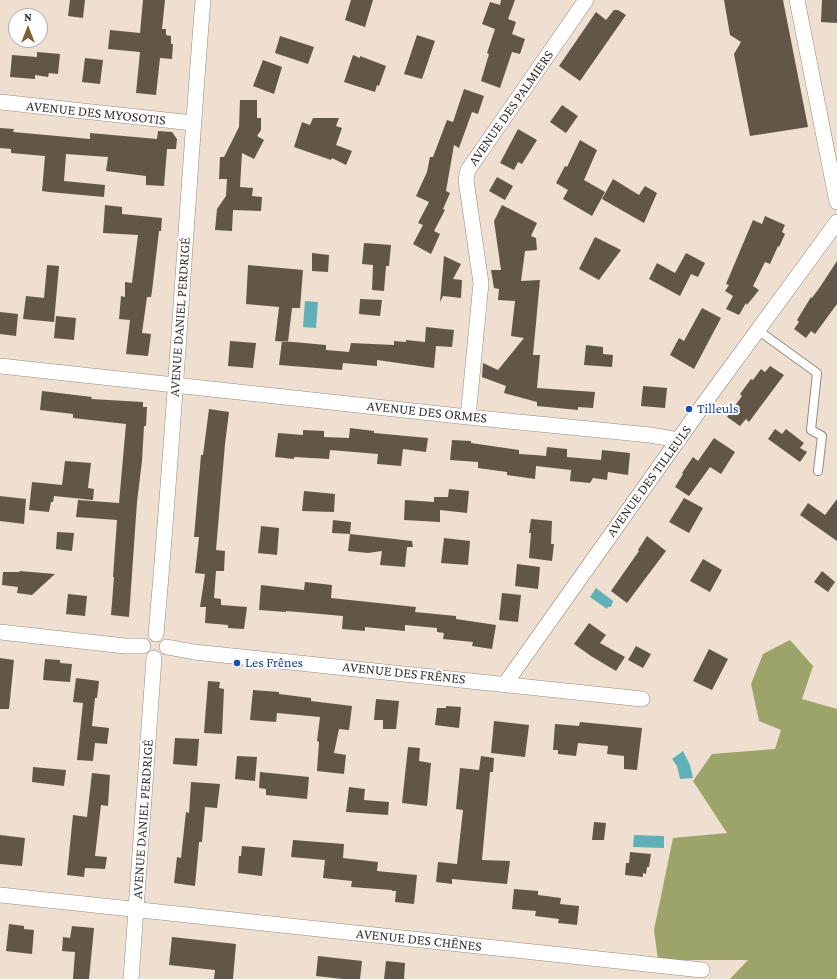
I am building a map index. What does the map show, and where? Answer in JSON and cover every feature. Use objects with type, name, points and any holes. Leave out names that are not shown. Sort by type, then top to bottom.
[{"type":"street","name":"AVENUE DANIEL PERDRIGÉ","points":[[156,634],[176,384],[193,123],[203,0]]},
{"type":"street","name":"AVENUE DES PALMIERS","points":[[468,417],[481,283],[466,180],[468,170],[586,0]]},
{"type":"street","points":[[797,0],[837,202]]},
{"type":"street","name":"AVENUE DES MYOSOTIS","points":[[0,102],[193,123]]},
{"type":"street","name":"AVENUE DES TILLEULS","points":[[505,684],[837,222]]},
{"type":"street","name":"AVENUE DES ORMES","points":[[0,366],[468,417],[650,435],[679,440]]},
{"type":"street","points":[[0,632],[125,646],[143,646]]},
{"type":"street","points":[[156,634],[165,640],[167,647],[162,656],[150,658],[145,653],[143,642],[148,636],[156,634]]},
{"type":"street","name":"AVENUE DES FRÊNES","points":[[167,647],[194,652],[642,699]]},
{"type":"street","name":"AVENUE DANIEL PERDRIGÉ","points":[[131,979],[154,658]]},
{"type":"street","name":"AVENUE DES CHÊNES","points":[[0,895],[702,970]]},
{"type":"lane","points":[[759,331],[817,373],[812,430],[822,436],[818,471]]},
{"type":"green space","points":[[790,640],[813,666],[802,699],[837,709],[837,979],[730,979],[748,960],[658,960],[654,930],[673,838],[727,833],[693,781],[712,754],[775,749],[781,730],[759,721],[751,684],[763,654]]},
{"type":"water","points":[[305,301],[318,302],[316,328],[303,327]]},
{"type":"water","points":[[596,588],[613,601],[611,607],[608,607],[607,609],[590,597]]},
{"type":"water","points":[[683,751],[690,765],[693,778],[680,779],[677,766],[672,759]]},
{"type":"water","points":[[634,835],[664,836],[664,848],[633,847]]},
{"type":"building","points":[[70,0],[85,0],[83,18],[68,16]]},
{"type":"building","points":[[143,0],[165,0],[162,29],[166,29],[166,35],[171,36],[171,44],[173,44],[172,59],[160,58],[156,95],[136,93],[140,52],[108,49],[110,30],[140,33]]},
{"type":"building","points":[[351,0],[373,0],[365,27],[345,20]]},
{"type":"building","points":[[501,0],[515,0],[508,19],[516,22],[512,34],[525,39],[520,54],[512,52],[500,88],[481,81],[489,54],[487,53],[495,29],[482,24],[490,2],[500,5]]},
{"type":"building","points":[[724,0],[783,0],[808,127],[750,136],[734,54],[741,42],[730,35]]},
{"type":"building","points":[[822,0],[837,0],[837,23],[821,22]]},
{"type":"building","points":[[614,10],[618,10],[626,15],[580,81],[559,66],[596,12],[606,20]]},
{"type":"building","points":[[417,35],[435,41],[422,79],[404,74]]},
{"type":"building","points":[[280,36],[314,47],[308,64],[275,53]]},
{"type":"building","points":[[37,52],[60,54],[58,74],[49,73],[48,77],[35,75],[35,79],[10,77],[12,55],[37,57]]},
{"type":"building","points":[[353,55],[360,58],[360,56],[386,66],[379,86],[377,85],[375,92],[344,82]]},
{"type":"building","points":[[85,58],[103,60],[100,84],[82,82]]},
{"type":"building","points":[[263,60],[282,67],[274,94],[253,86]]},
{"type":"building","points":[[464,89],[484,96],[478,114],[472,112],[459,148],[454,145],[446,191],[450,193],[443,209],[445,210],[434,231],[440,234],[431,254],[413,244],[423,225],[418,223],[429,202],[416,196],[427,172],[430,157],[433,157],[447,120],[453,122]]},
{"type":"building","points":[[240,100],[257,100],[257,118],[261,118],[261,130],[257,136],[264,140],[254,159],[242,153],[240,187],[253,188],[252,196],[262,197],[261,211],[233,210],[232,231],[215,230],[217,209],[226,196],[227,179],[219,179],[220,157],[224,157],[239,127]]},
{"type":"building","points":[[562,105],[578,116],[566,133],[550,122]]},
{"type":"building","points":[[313,118],[339,118],[336,126],[342,128],[336,145],[352,151],[346,165],[332,158],[331,160],[294,147],[302,122],[310,125]]},
{"type":"building","points":[[0,128],[14,129],[13,132],[90,139],[90,133],[157,139],[158,131],[172,132],[177,139],[176,149],[167,149],[164,186],[146,185],[146,176],[106,171],[108,157],[66,154],[64,181],[105,185],[104,197],[42,191],[45,156],[11,153],[11,149],[0,148]]},
{"type":"building","points":[[518,129],[537,140],[522,164],[518,162],[514,170],[500,163]]},
{"type":"building","points":[[580,140],[597,150],[584,180],[605,192],[592,216],[563,199],[568,190],[556,183],[565,166],[567,167]]},
{"type":"building","points":[[497,177],[513,186],[505,200],[489,191]]},
{"type":"building","points":[[613,179],[639,195],[645,186],[657,193],[644,223],[602,199]]},
{"type":"building","points":[[105,205],[122,207],[122,214],[162,218],[151,297],[147,297],[142,333],[151,334],[148,356],[126,354],[130,320],[119,319],[121,296],[125,297],[125,282],[132,283],[138,235],[103,233]]},
{"type":"building","points":[[502,205],[537,223],[531,236],[536,238],[537,250],[525,251],[521,281],[540,280],[533,355],[540,355],[537,388],[595,392],[593,408],[578,407],[578,410],[537,406],[537,402],[504,393],[506,386],[482,377],[483,363],[498,370],[524,338],[511,336],[515,301],[498,300],[499,289],[494,288],[491,270],[501,270],[494,221]]},
{"type":"building","points":[[765,216],[785,225],[782,232],[785,234],[770,264],[765,262],[753,286],[759,290],[747,305],[746,303],[739,315],[726,309],[733,296],[725,291],[729,285],[726,284],[753,220],[762,224]]},
{"type":"building","points":[[595,237],[621,250],[599,280],[579,269]]},
{"type":"building","points":[[364,243],[391,245],[389,266],[386,266],[384,291],[372,290],[373,265],[362,264]]},
{"type":"building","points":[[312,253],[329,255],[328,272],[312,271]]},
{"type":"building","points":[[686,253],[705,263],[698,277],[691,274],[680,296],[649,279],[657,263],[675,273]]},
{"type":"building","points":[[444,256],[461,264],[453,279],[462,280],[461,298],[443,296],[440,302]]},
{"type":"building","points":[[837,261],[837,304],[815,334],[811,331],[806,338],[794,329],[799,322],[797,320],[811,297],[812,298],[820,287]]},
{"type":"building","points":[[47,265],[59,266],[54,322],[23,319],[26,296],[44,298]]},
{"type":"building","points":[[248,265],[303,270],[300,308],[292,308],[288,342],[275,341],[279,307],[246,304]]},
{"type":"building","points":[[360,299],[382,300],[380,316],[359,314]]},
{"type":"building","points":[[702,308],[721,318],[694,369],[670,355],[679,338],[684,341]]},
{"type":"building","points":[[0,312],[18,314],[16,336],[0,334]]},
{"type":"building","points":[[56,316],[76,318],[74,340],[54,338]]},
{"type":"building","points":[[426,327],[454,330],[452,347],[436,346],[434,368],[377,360],[377,366],[343,363],[342,370],[279,365],[282,341],[326,345],[326,350],[349,352],[351,343],[394,345],[394,341],[406,342],[406,340],[425,342]]},
{"type":"building","points":[[230,341],[256,343],[253,368],[228,366]]},
{"type":"building","points":[[586,345],[603,347],[603,354],[613,355],[612,367],[584,365]]},
{"type":"building","points":[[770,366],[784,375],[749,422],[746,419],[740,426],[727,417],[742,396],[740,394],[751,379],[753,380],[761,369],[765,372]]},
{"type":"building","points":[[643,386],[667,388],[665,408],[641,406]]},
{"type":"building","points":[[42,391],[92,397],[91,399],[143,402],[143,407],[147,407],[137,502],[129,617],[111,615],[117,520],[76,517],[78,500],[119,503],[126,424],[73,418],[73,414],[40,410]]},
{"type":"building","points":[[209,409],[229,412],[216,550],[225,551],[224,571],[216,571],[214,598],[221,599],[221,605],[247,607],[244,629],[228,628],[228,625],[205,623],[206,607],[200,607],[205,574],[195,573],[199,537],[194,537],[201,455],[203,455]]},
{"type":"building","points":[[350,428],[374,431],[374,433],[428,438],[426,452],[403,449],[401,466],[377,464],[378,454],[330,450],[329,459],[294,457],[294,459],[275,457],[278,433],[303,435],[303,430],[324,431],[324,437],[349,438]]},
{"type":"building","points":[[775,429],[782,434],[786,429],[804,443],[800,448],[807,452],[800,462],[768,439]]},
{"type":"building","points":[[714,438],[735,452],[721,474],[710,467],[689,496],[675,487],[683,474],[682,473],[693,457],[698,461]]},
{"type":"building","points":[[452,440],[471,441],[471,443],[519,450],[519,454],[546,456],[547,447],[567,449],[567,457],[601,460],[602,450],[630,453],[628,475],[608,472],[607,480],[593,478],[590,483],[570,481],[571,470],[536,466],[535,479],[507,475],[507,472],[478,468],[478,462],[450,460]]},
{"type":"building","points":[[65,461],[91,463],[88,488],[94,489],[93,500],[54,496],[49,512],[29,510],[32,482],[62,485]]},
{"type":"building","points":[[449,489],[469,491],[467,513],[440,510],[440,522],[404,520],[405,500],[434,502],[434,497],[448,497]]},
{"type":"building","points":[[304,491],[335,494],[334,512],[302,511]]},
{"type":"building","points":[[0,496],[26,499],[24,524],[0,521]]},
{"type":"building","points":[[684,498],[703,508],[689,533],[669,522]]},
{"type":"building","points":[[837,499],[837,541],[800,515],[808,503],[825,515]]},
{"type":"building","points":[[531,519],[552,521],[551,544],[554,544],[552,561],[529,558],[531,533],[529,533]]},
{"type":"building","points":[[333,520],[351,522],[350,534],[332,533]]},
{"type":"building","points":[[261,526],[279,528],[277,555],[258,553]]},
{"type":"building","points":[[57,532],[74,533],[72,551],[56,549]]},
{"type":"building","points":[[350,534],[412,541],[413,547],[407,547],[405,567],[380,565],[382,551],[368,553],[348,551]]},
{"type":"building","points":[[647,536],[666,551],[627,603],[611,591],[639,551],[638,550]]},
{"type":"building","points":[[444,538],[470,541],[468,565],[441,563]]},
{"type":"building","points":[[703,559],[722,570],[710,592],[690,581]]},
{"type":"building","points":[[517,564],[540,567],[538,589],[515,586]]},
{"type":"building","points":[[20,571],[55,574],[32,595],[17,593],[18,587],[2,585],[3,572]]},
{"type":"building","points":[[822,571],[835,582],[828,592],[814,582]]},
{"type":"building","points":[[305,582],[332,585],[331,598],[416,607],[415,612],[456,616],[456,619],[496,625],[492,649],[472,646],[473,642],[443,639],[444,633],[437,632],[437,628],[405,625],[405,631],[365,627],[365,631],[342,629],[343,616],[259,610],[261,585],[304,590]]},
{"type":"building","points":[[502,593],[521,595],[518,622],[499,620]]},
{"type":"building","points":[[68,594],[87,596],[85,616],[66,614]]},
{"type":"building","points":[[589,623],[606,635],[600,643],[625,657],[616,671],[574,644]]},
{"type":"building","points":[[636,646],[651,654],[643,668],[628,660]]},
{"type":"building","points":[[709,649],[728,659],[712,690],[693,681]]},
{"type":"building","points":[[0,658],[14,660],[9,709],[0,709]]},
{"type":"building","points":[[45,659],[60,660],[60,663],[72,664],[70,682],[43,680]]},
{"type":"building","points":[[76,678],[99,681],[97,698],[95,698],[92,726],[109,728],[107,744],[95,743],[93,761],[77,760],[83,703],[73,702]]},
{"type":"building","points":[[208,681],[220,682],[219,688],[224,689],[222,734],[204,733]]},
{"type":"building","points":[[253,690],[279,692],[279,694],[311,698],[311,701],[352,706],[349,730],[339,729],[334,753],[346,755],[344,774],[317,771],[319,742],[317,741],[320,717],[277,713],[276,722],[250,720]]},
{"type":"building","points":[[376,699],[399,701],[396,729],[383,729],[383,720],[374,720]]},
{"type":"building","points":[[446,706],[461,707],[459,728],[435,725],[437,708],[446,708]]},
{"type":"building","points":[[494,721],[529,725],[525,757],[491,753]]},
{"type":"building","points":[[580,722],[642,728],[637,770],[624,769],[624,756],[607,754],[608,746],[578,743],[576,756],[558,754],[558,750],[553,750],[555,724],[579,726]]},
{"type":"building","points":[[175,738],[199,739],[197,766],[173,764]]},
{"type":"building","points":[[408,747],[420,748],[419,761],[431,763],[427,806],[402,803]]},
{"type":"building","points":[[237,756],[257,757],[255,781],[235,779]]},
{"type":"building","points":[[481,756],[494,758],[493,772],[490,772],[482,860],[510,861],[507,884],[452,879],[452,884],[436,882],[438,862],[457,864],[463,810],[456,809],[460,768],[479,770]]},
{"type":"building","points":[[33,767],[66,770],[64,786],[32,782]]},
{"type":"building","points":[[260,772],[309,777],[307,799],[266,795],[266,789],[259,788]]},
{"type":"building","points":[[92,773],[110,775],[108,806],[101,805],[95,856],[107,857],[105,869],[85,868],[84,877],[67,875],[73,815],[87,817]]},
{"type":"building","points":[[191,782],[220,784],[217,808],[205,807],[202,842],[199,842],[195,886],[174,883],[177,857],[181,858],[186,812],[189,813]]},
{"type":"building","points":[[349,787],[365,789],[364,800],[389,802],[388,815],[346,812]]},
{"type":"building","points":[[594,822],[606,823],[604,840],[592,840]]},
{"type":"building","points":[[0,835],[25,838],[22,866],[0,864]]},
{"type":"building","points":[[293,840],[344,844],[343,858],[378,862],[377,871],[417,875],[414,904],[395,902],[396,891],[351,887],[352,881],[323,878],[325,860],[291,857]]},
{"type":"building","points":[[242,846],[265,848],[262,876],[238,873],[239,856],[241,856]]},
{"type":"building","points":[[630,852],[651,854],[649,867],[647,867],[646,874],[643,873],[643,877],[625,875],[626,863],[629,863]]},
{"type":"building","points":[[514,889],[538,891],[538,895],[561,898],[560,904],[579,906],[577,925],[558,923],[559,919],[535,916],[536,911],[512,909]]},
{"type":"building","points":[[9,924],[24,926],[24,929],[34,930],[32,954],[6,951]]},
{"type":"building","points":[[72,926],[94,928],[89,979],[73,979],[75,952],[62,951],[63,937],[70,938]]},
{"type":"building","points":[[172,937],[236,944],[233,979],[214,979],[215,970],[169,965]]},
{"type":"building","points":[[318,956],[362,961],[360,979],[316,976]]},
{"type":"building","points":[[386,961],[405,963],[404,979],[384,979]]},
{"type":"place","name":"Tilleuls","points":[[689,409]]},
{"type":"place","name":"Les Frênes","points":[[237,663]]}]
